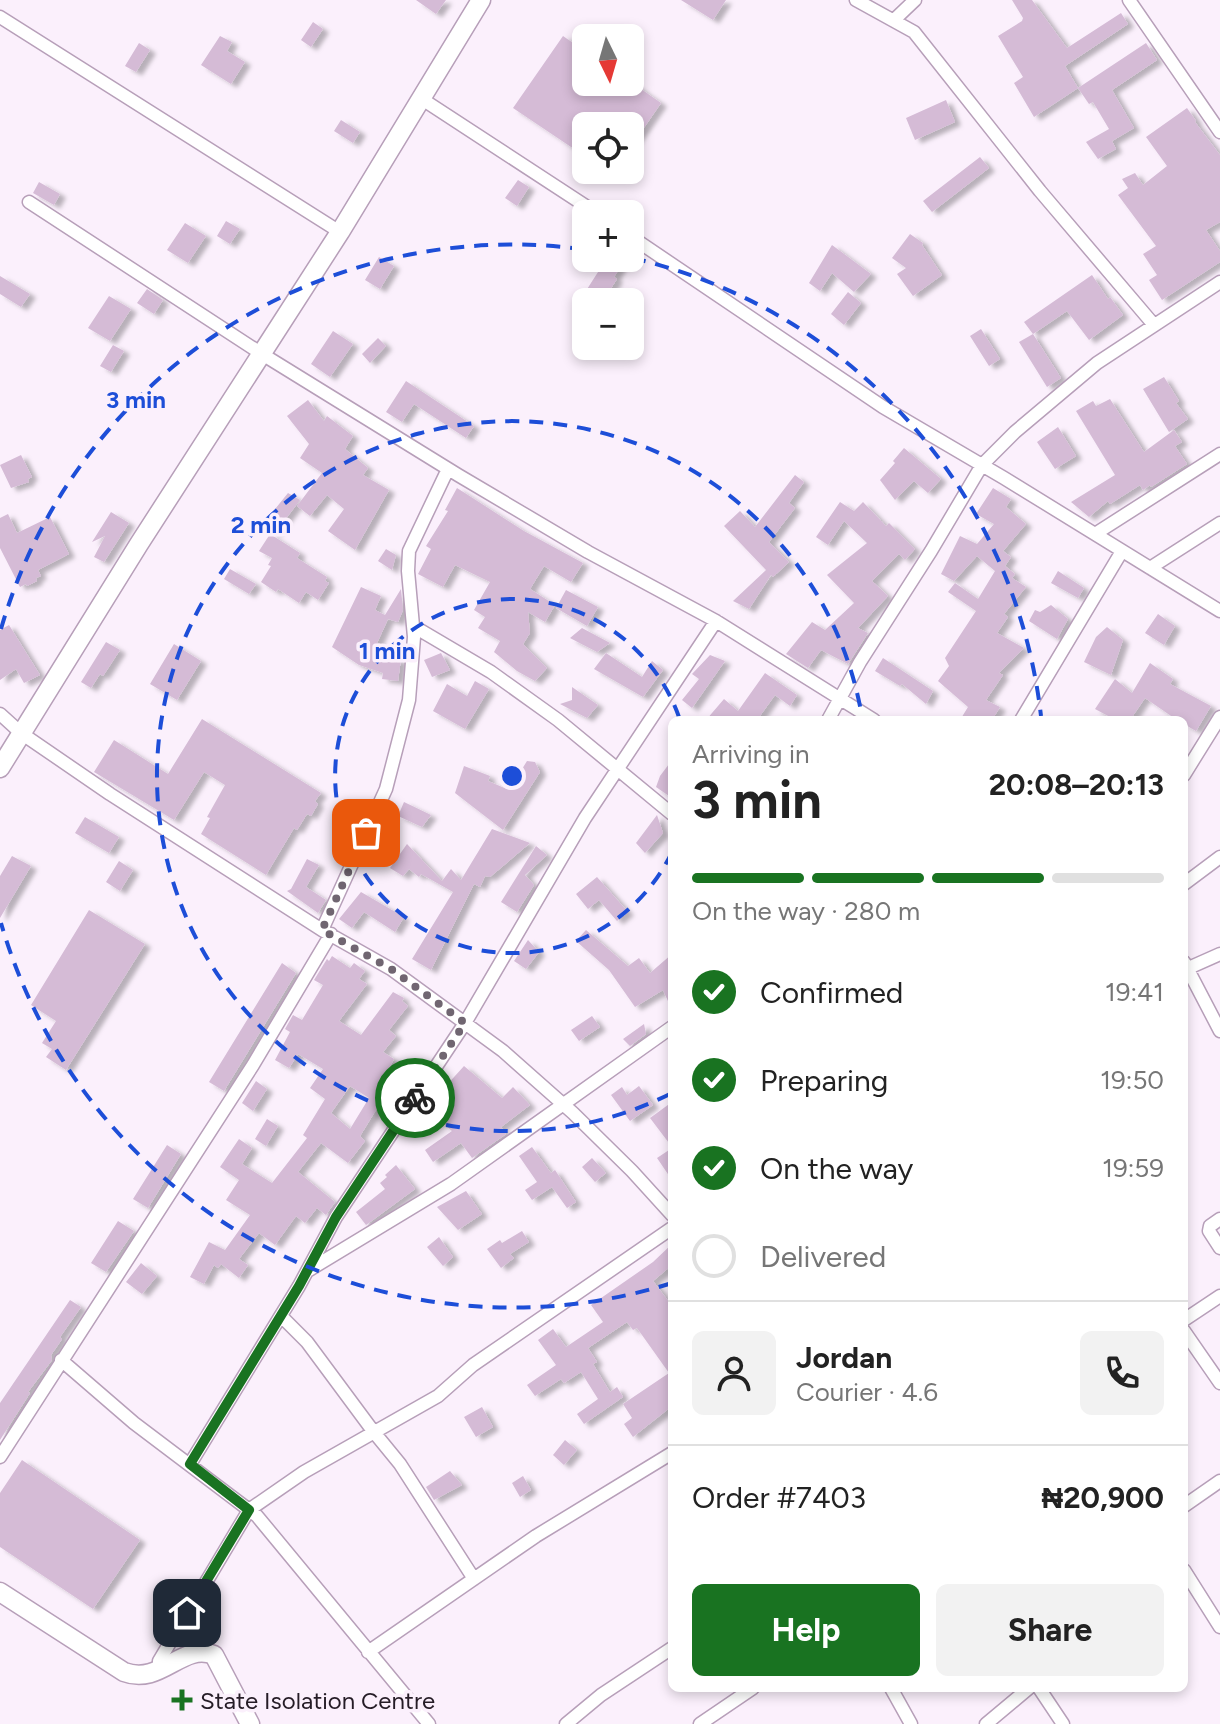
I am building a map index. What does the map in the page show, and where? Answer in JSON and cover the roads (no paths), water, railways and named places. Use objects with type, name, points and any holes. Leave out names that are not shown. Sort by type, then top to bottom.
[{"type":"street","points":[[0,768],[340,232],[481,0]]},
{"type":"street","points":[[856,0],[914,32],[1040,191],[1154,325]]},
{"type":"street","points":[[894,20],[915,0]]},
{"type":"street","points":[[1129,0],[1220,132]]},
{"type":"street","points":[[0,17],[340,232]]},
{"type":"street","points":[[422,99],[577,200]]},
{"type":"street","points":[[29,202],[262,354],[448,469],[588,552],[716,621],[868,716]]},
{"type":"street","points":[[644,245],[883,407],[1220,611]]},
{"type":"street","points":[[830,716],[982,465],[1015,432],[1097,363],[1220,282]]},
{"type":"street","points":[[1095,534],[1220,454]]},
{"type":"street","points":[[0,1457],[253,1065],[327,932],[386,789],[409,700],[413,626],[409,551],[448,469]]},
{"type":"street","points":[[1150,568],[1220,523]]},
{"type":"street","points":[[1023,716],[1122,551]]},
{"type":"street","points":[[190,1464],[281,1316],[336,1217],[465,1023],[585,818],[716,621]]},
{"type":"street","points":[[413,626],[491,672],[558,720],[668,811]]},
{"type":"street","points":[[0,714],[21,733],[110,794],[327,932],[391,969],[503,1051],[563,1103],[668,1211]]},
{"type":"street","points":[[1188,769],[1220,717]]},
{"type":"street","points":[[1188,881],[1220,857]]},
{"type":"street","points":[[1188,966],[1220,954]]},
{"type":"street","points":[[1188,972],[1220,1031]]},
{"type":"street","points":[[307,1272],[451,1184],[668,1030]]},
{"type":"street","points":[[1220,1219],[1210,1226],[1209,1231],[1220,1248]]},
{"type":"street","points":[[159,1671],[159,1661],[249,1510],[304,1472],[438,1396],[473,1365],[668,1231]]},
{"type":"street","points":[[1188,1317],[1220,1296]]},
{"type":"street","points":[[281,1316],[307,1342],[400,1464],[474,1579]]},
{"type":"street","points":[[1188,1337],[1220,1383]]},
{"type":"street","points":[[61,1360],[134,1423],[257,1516],[429,1724]]},
{"type":"street","points":[[368,1652],[536,1536],[668,1455]]},
{"type":"street","points":[[1188,1503],[1220,1481]]},
{"type":"street","points":[[1188,1576],[1220,1627]]},
{"type":"street","points":[[0,1592],[124,1672],[143,1677],[196,1652],[214,1655],[250,1724]]},
{"type":"street","points":[[566,1724],[601,1695],[668,1651]]},
{"type":"street","points":[[700,1724],[747,1692]]},
{"type":"street","points":[[893,1692],[911,1724]]},
{"type":"street","points":[[986,1724],[1024,1692]]},
{"type":"street","points":[[1042,1692],[1063,1724]]},
{"type":"place","name":"State Isolation Centre","points":[[182,1700]]}]
